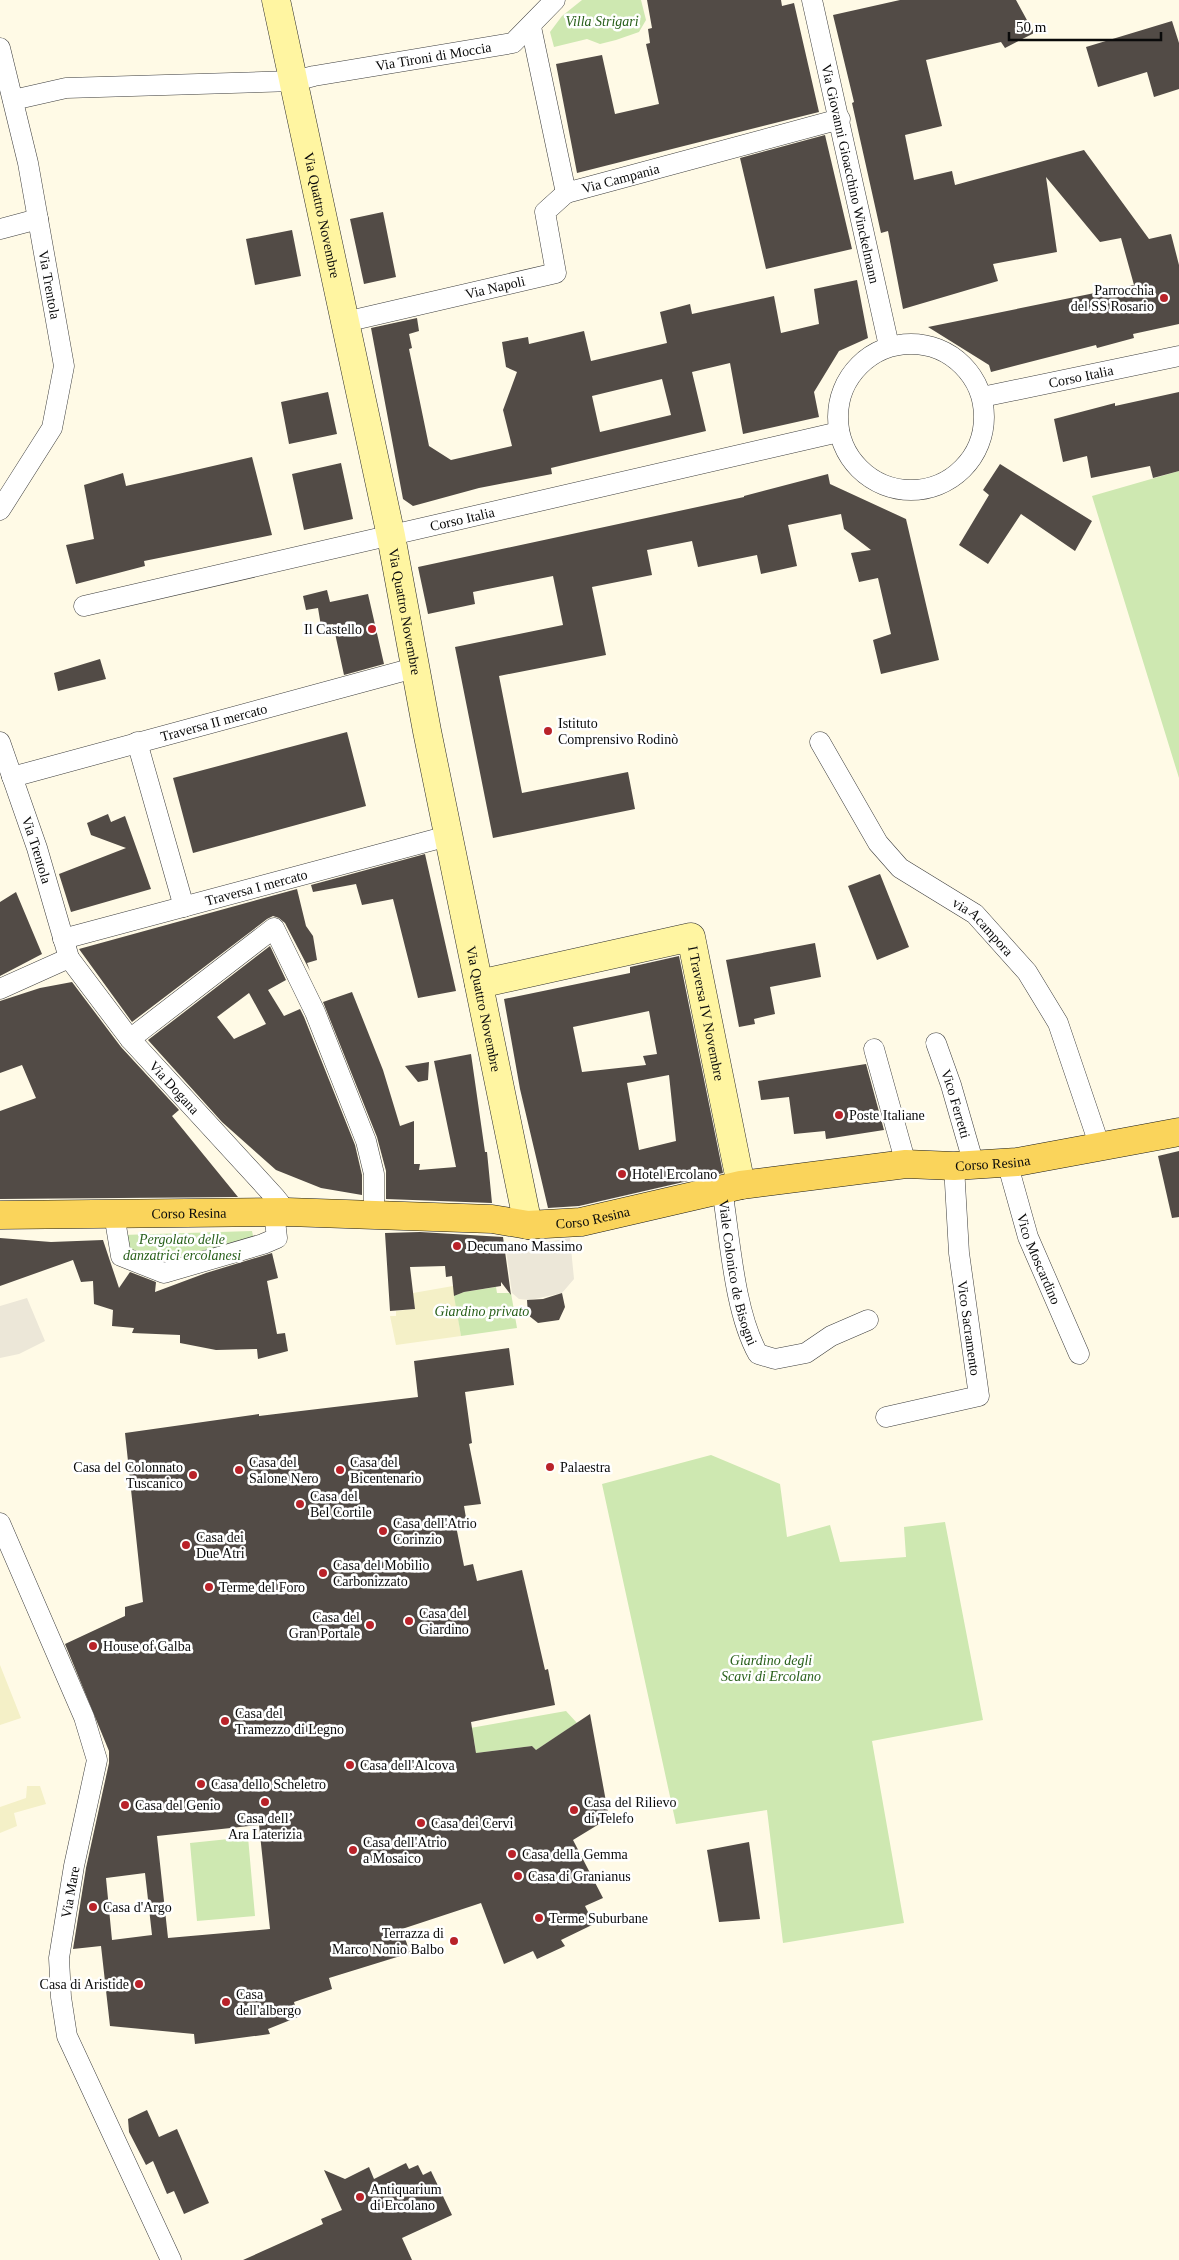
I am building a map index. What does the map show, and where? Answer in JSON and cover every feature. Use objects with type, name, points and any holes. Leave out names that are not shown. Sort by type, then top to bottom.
[{"type":"main road","name":"Corso Resina","points":[[0,1215],[280,1212],[492,1219],[528,1225],[581,1222],[732,1187],[906,1164],[964,1166],[1007,1162],[1179,1132]]},
{"type":"street","name":"Via Quattro Novembre","points":[[276,0],[390,536],[414,668],[528,1225]]},
{"type":"street","name":"Via Tironi di Moccia","points":[[13,100],[66,88],[294,81],[314,76],[513,43],[555,0]]},
{"type":"street","name":"Via Giovanni Gioacchino Winckelmann","points":[[812,0],[889,346]]},
{"type":"street","name":"Via Campania","points":[[530,27],[566,193],[840,119]]},
{"type":"street","name":"Via Trentola","points":[[0,48],[28,163],[64,366],[52,428],[0,510]]},
{"type":"street","name":"Via Napoli","points":[[345,322],[556,273],[544,212],[566,193]]},
{"type":"street","points":[[0,229],[38,219]]},
{"type":"street","points":[[916,343],[945,351],[969,370],[982,397],[985,415],[982,434],[976,450],[966,466],[940,484],[921,490],[903,490],[872,479],[852,460],[840,432],[839,402],[851,375],[867,357],[889,346],[916,343]]},
{"type":"street","name":"Corso Italia","points":[[982,397],[1179,356]]},
{"type":"street","name":"Corso Italia","points":[[84,606],[840,432]]},
{"type":"street","name":"Traversa II mercato","points":[[12,777],[414,668]]},
{"type":"street","name":"Via Trentola","points":[[0,742],[38,848],[66,948]]},
{"type":"street","points":[[136,742],[184,907]]},
{"type":"street","name":"via Acampora","points":[[820,742],[878,843],[900,868],[975,914],[1027,972],[1058,1023],[1100,1147]]},
{"type":"street","name":"Traversa I mercato","points":[[0,989],[66,948],[184,907],[448,836]]},
{"type":"street","points":[[130,1039],[274,928],[315,1012],[366,1141],[374,1174],[374,1216]]},
{"type":"street","name":"I Traversa IV Novembre","points":[[479,984],[691,937],[732,1187]]},
{"type":"street","name":"Via Dogana","points":[[66,948],[130,1039],[275,1197],[280,1212]]},
{"type":"street","name":"Vico Ferretti","points":[[936,1043],[951,1085],[964,1166]]},
{"type":"street","points":[[874,1049],[906,1164]]},
{"type":"street","name":"Vico Moscardino","points":[[1007,1162],[1028,1237],[1078,1354]]},
{"type":"street","name":"Vico Sacramento","points":[[886,1417],[978,1396],[959,1253],[964,1166]]},
{"type":"street","name":"Viale Colonico de Bisogni","points":[[732,1187],[737,1287],[750,1339],[758,1354],[775,1359],[806,1353],[830,1336],[868,1320]]},
{"type":"street","points":[[114,1214],[121,1256],[164,1273],[262,1244],[276,1238],[280,1212]]},
{"type":"street","name":"Via Mare","points":[[0,1523],[84,1717],[97,1760],[74,1866],[58,1958],[67,2036],[171,2260]]},
{"type":"shaded area","points":[[570,1238],[574,1279],[562,1293],[530,1300],[519,1299],[512,1293],[506,1249]]},
{"type":"shaded area","points":[[453,1286],[461,1336],[396,1345],[390,1316],[396,1316],[396,1311],[415,1309],[413,1293]]},
{"type":"shaded area","points":[[27,1298],[45,1341],[19,1354],[0,1358],[0,1306]]},
{"type":"shaded area","points":[[0,1665],[21,1718],[0,1725]]},
{"type":"shaded area","points":[[27,1786],[40,1786],[46,1804],[14,1813],[17,1826],[0,1833],[0,1807],[26,1798]]},
{"type":"green space","name":"Villa Strigari","points":[[582,0],[641,0],[646,20],[639,32],[616,40],[600,44],[587,39],[554,47],[550,32],[562,16]]},
{"type":"green space","points":[[1179,471],[1179,778],[1092,496]]},
{"type":"green space","name":"Pergolato delle danzatrici ercolanesi","points":[[252,1231],[255,1245],[182,1262],[148,1259],[122,1252],[122,1235]]},
{"type":"green space","name":"Giardino privato","points":[[496,1287],[497,1293],[511,1293],[517,1328],[461,1336],[454,1296],[464,1292]]},
{"type":"green space","name":"Giardino degli Scavi di Ercolano","points":[[711,1455],[780,1484],[787,1537],[830,1525],[840,1562],[906,1557],[904,1527],[945,1522],[983,1720],[872,1741],[904,1923],[783,1943],[767,1810],[676,1824],[602,1484]]},
{"type":"green space","points":[[566,1711],[577,1723],[536,1750],[532,1746],[476,1753],[474,1740],[460,1742],[459,1730]]},
{"type":"green space","points":[[248,1837],[255,1916],[197,1921],[190,1843]]},
{"type":"building","points":[[647,0],[781,0],[782,6],[794,3],[819,112],[577,173],[556,64],[602,55],[615,114],[659,104],[646,44],[650,43],[648,29],[652,28]]},
{"type":"building","points":[[900,0],[1016,0],[1034,33],[1005,48],[1001,42],[926,60],[942,126],[905,135],[914,180],[952,171],[955,185],[1084,150],[1149,239],[1171,234],[1179,265],[1179,324],[1133,334],[1134,338],[1097,348],[1096,345],[991,372],[989,365],[928,327],[1134,285],[1121,238],[1100,242],[1046,177],[1057,252],[993,264],[998,281],[903,309],[888,231],[881,233],[852,103],[854,102],[833,15]]},
{"type":"building","points":[[1172,21],[1179,43],[1179,89],[1154,97],[1147,72],[1098,87],[1086,47]]},
{"type":"building","points":[[825,135],[852,249],[766,269],[740,158]]},
{"type":"building","points":[[383,212],[396,277],[364,284],[350,219]]},
{"type":"building","points":[[292,230],[301,276],[255,285],[246,239]]},
{"type":"building","points":[[857,280],[868,338],[839,351],[814,392],[819,417],[743,434],[730,363],[692,372],[706,431],[551,468],[552,474],[479,488],[413,506],[403,499],[371,328],[417,318],[419,331],[409,334],[412,348],[409,349],[429,446],[451,460],[512,446],[503,410],[517,372],[506,367],[502,342],[528,337],[529,344],[584,331],[591,361],[667,343],[660,312],[690,304],[692,314],[774,296],[781,333],[819,324],[814,289]],"holes":[[[662,379],[671,415],[600,432],[592,396]]]},
{"type":"building","points":[[328,392],[337,434],[289,444],[281,402]]},
{"type":"building","points":[[1179,392],[1179,471],[1153,478],[1150,466],[1091,478],[1087,456],[1063,462],[1054,419],[1115,403],[1115,406]]},
{"type":"building","points":[[252,457],[272,535],[144,561],[145,566],[76,584],[66,545],[94,539],[84,485],[123,473],[126,486]]},
{"type":"building","points":[[341,463],[353,519],[304,530],[292,474]]},
{"type":"building","points":[[1000,464],[1092,521],[1075,551],[1021,514],[988,564],[959,545],[989,495],[983,490]]},
{"type":"building","points":[[828,474],[830,484],[906,519],[939,660],[881,674],[873,640],[891,634],[878,578],[859,582],[851,553],[871,550],[844,529],[841,514],[788,525],[797,566],[761,574],[757,555],[698,567],[692,541],[647,550],[652,575],[592,587],[606,655],[499,676],[522,793],[628,772],[635,809],[493,838],[455,647],[563,625],[553,576],[473,592],[475,604],[428,614],[418,567],[744,497]]},
{"type":"building","points":[[327,590],[330,602],[368,594],[384,664],[344,675],[333,624],[321,626],[318,608],[306,610],[303,596]]},
{"type":"building","points":[[100,659],[106,679],[58,691],[54,673]]},
{"type":"building","points":[[347,732],[366,806],[193,853],[173,778]]},
{"type":"building","points":[[108,814],[111,822],[125,816],[151,889],[71,912],[59,874],[126,848],[91,835],[87,823]]},
{"type":"building","points":[[425,854],[456,991],[418,998],[393,899],[362,905],[356,884],[313,892],[311,885]]},
{"type":"building","points":[[880,874],[909,947],[877,960],[848,886]]},
{"type":"building","points":[[297,889],[306,926],[313,936],[317,960],[307,963],[310,971],[285,923],[273,916],[132,1022],[79,949]]},
{"type":"building","points":[[16,892],[42,954],[0,976],[0,902]]},
{"type":"building","points":[[815,943],[821,977],[770,987],[775,1014],[754,1019],[755,1024],[739,1027],[726,960]]},
{"type":"building","points":[[270,946],[286,980],[268,990],[284,1016],[300,1009],[304,1017],[355,1145],[362,1175],[362,1195],[321,1188],[276,1170],[222,1122],[148,1040]],"holes":[[[249,993],[266,1024],[234,1039],[217,1017]]]},
{"type":"building","points":[[679,956],[723,1173],[579,1206],[548,1208],[520,1089],[504,999],[630,973],[630,967]],"holes":[[[649,1011],[657,1054],[643,1056],[646,1065],[582,1072],[573,1027]],[[669,1075],[676,1141],[639,1150],[627,1083]]]},
{"type":"building","points":[[72,982],[121,1047],[179,1110],[172,1116],[238,1197],[0,1199],[0,1111],[36,1098],[22,1065],[0,1073],[0,1001],[40,988]]},
{"type":"building","points":[[352,992],[383,1070],[400,1126],[414,1121],[414,1164],[420,1164],[419,1170],[456,1167],[434,1061],[471,1054],[485,1152],[487,1152],[492,1203],[386,1199],[386,1171],[377,1137],[323,1002]]},
{"type":"building","points":[[429,1062],[428,1080],[418,1082],[405,1066]]},
{"type":"building","name":"Poste Italiane","points":[[866,1064],[884,1130],[826,1139],[825,1131],[794,1134],[789,1097],[761,1100],[758,1081]]},
{"type":"building","points":[[1179,1151],[1179,1217],[1172,1218],[1158,1156]]},
{"type":"building","points":[[420,1232],[503,1237],[511,1295],[501,1282],[501,1286],[464,1292],[454,1296],[452,1276],[446,1277],[445,1266],[410,1267],[415,1309],[390,1311],[385,1233]]},
{"type":"building","points":[[0,1238],[51,1242],[103,1240],[119,1288],[130,1272],[156,1282],[155,1292],[206,1273],[272,1253],[278,1278],[267,1281],[277,1334],[285,1333],[288,1351],[258,1359],[257,1349],[216,1350],[180,1343],[180,1335],[132,1333],[134,1328],[112,1326],[113,1310],[94,1304],[93,1281],[81,1282],[73,1260],[0,1286]]},
{"type":"building","points":[[562,1293],[565,1307],[559,1320],[538,1323],[528,1315],[527,1300],[543,1299]]},
{"type":"building","points":[[509,1348],[514,1385],[465,1392],[472,1443],[469,1444],[481,1504],[464,1506],[467,1524],[456,1526],[464,1566],[473,1564],[477,1581],[522,1570],[545,1670],[548,1669],[555,1705],[471,1722],[476,1753],[532,1746],[536,1750],[590,1714],[609,1818],[573,1840],[603,1898],[585,1906],[594,1924],[561,1940],[565,1946],[537,1959],[533,1951],[504,1964],[481,1903],[402,1929],[410,1953],[329,1978],[332,1989],[294,2002],[298,2017],[268,2029],[270,2034],[195,2044],[194,2034],[110,2026],[101,1946],[73,1949],[86,1868],[109,1763],[109,1751],[65,1644],[125,1616],[125,1607],[143,1602],[125,1433],[259,1414],[259,1416],[418,1397],[414,1361]],"holes":[[[259,1825],[270,1929],[168,1938],[157,1836]],[[145,1873],[152,1935],[112,1940],[106,1878]]]},
{"type":"building","points":[[749,1842],[760,1919],[719,1922],[707,1850]]},
{"type":"building","points":[[147,2110],[159,2137],[177,2129],[209,2203],[184,2214],[174,2191],[167,2194],[153,2161],[146,2165],[129,2132],[128,2119]]},
{"type":"building","name":"Antiquarium di Ercolano","points":[[406,2163],[409,2169],[418,2165],[423,2175],[431,2171],[452,2215],[402,2238],[412,2260],[243,2260],[323,2224],[321,2219],[342,2210],[324,2170],[345,2179],[369,2167],[374,2179]]},
{"type":"place","name":"Parrocchia del SS Rosario","points":[[1164,298]]},
{"type":"place","name":"Il Castello","points":[[372,629]]},
{"type":"place","name":"Istituto Comprensivo Rodinò","points":[[548,731]]},
{"type":"place","name":"Poste Italiane","points":[[839,1115]]},
{"type":"place","name":"Hotel Ercolano","points":[[622,1174]]},
{"type":"place","name":"Decumano Massimo","points":[[457,1246]]},
{"type":"place","name":"Palaestra","points":[[550,1467]]},
{"type":"place","name":"Casa del Salone Nero","points":[[239,1470]]},
{"type":"place","name":"Casa del Bicentenario","points":[[340,1470]]},
{"type":"place","name":"Casa del Colonnato Tuscanico","points":[[193,1475]]},
{"type":"place","name":"Casa del Bel Cortile","points":[[300,1504]]},
{"type":"place","name":"Casa dell'Atrio Corinzio","points":[[383,1531]]},
{"type":"place","name":"Casa dei Due Atri","points":[[186,1545]]},
{"type":"place","name":"Casa del Mobilio Carbonizzato","points":[[323,1573]]},
{"type":"place","name":"Terme del Foro","points":[[209,1587]]},
{"type":"place","name":"Casa del Giardino","points":[[409,1621]]},
{"type":"place","name":"Casa del Gran Portale","points":[[370,1625]]},
{"type":"place","name":"House of Galba","points":[[93,1646]]},
{"type":"place","name":"Casa del Tramezzo di Legno","points":[[225,1721]]},
{"type":"place","name":"Casa dell'Alcova","points":[[350,1765]]},
{"type":"place","name":"Casa dello Scheletro","points":[[201,1784]]},
{"type":"place","name":"Casa dell’ Ara Laterizia","points":[[265,1802]]},
{"type":"place","name":"Casa del Genio","points":[[125,1805]]},
{"type":"place","name":"Casa del Rilievo di Telefo","points":[[574,1810]]},
{"type":"place","name":"Casa dei Cervi","points":[[421,1823]]},
{"type":"place","name":"Casa dell'Atrio a Mosaico","points":[[353,1850]]},
{"type":"place","name":"Casa della Gemma","points":[[512,1854]]},
{"type":"place","name":"Casa di Granianus","points":[[518,1876]]},
{"type":"place","name":"Casa d'Argo","points":[[93,1907]]},
{"type":"place","name":"Terme Suburbane","points":[[539,1918]]},
{"type":"place","name":"Terrazza di Marco Nonio Balbo","points":[[454,1941]]},
{"type":"place","name":"Casa di Aristide","points":[[139,1984]]},
{"type":"place","name":"Casa dell'albergo","points":[[226,2002]]},
{"type":"place","name":"Antiquarium di Ercolano","points":[[360,2197]]}]
